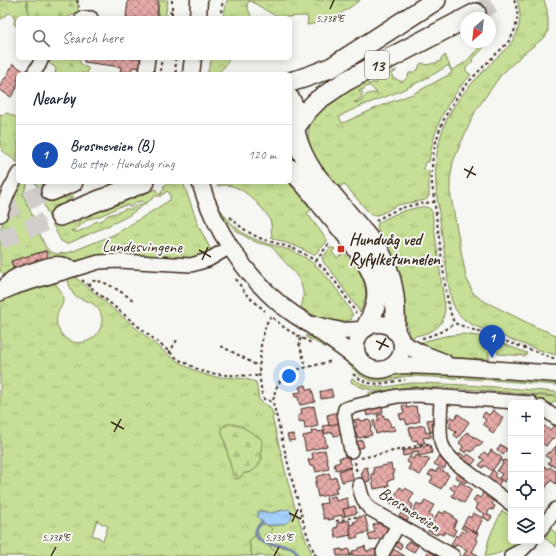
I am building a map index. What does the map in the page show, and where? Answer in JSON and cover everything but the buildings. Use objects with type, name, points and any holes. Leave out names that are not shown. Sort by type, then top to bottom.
[{"type":"highway","name":"13","points":[[292,81],[318,74],[436,0]]},
{"type":"highway","name":"13","points":[[294,133],[308,110],[318,100],[346,81],[460,21]]},
{"type":"highway","points":[[292,102],[297,115],[294,133],[307,163],[379,251],[385,262],[394,292],[398,337]]},
{"type":"highway","points":[[292,171],[340,227],[367,264],[376,286],[376,298],[374,310],[362,324]]},
{"type":"highway","points":[[51,191],[68,184]]},
{"type":"highway","points":[[60,216],[139,184]]},
{"type":"main road","points":[[198,16],[199,0]]},
{"type":"main road","points":[[191,72],[193,60]]},
{"type":"main road","points":[[201,184],[207,201],[230,247],[244,266],[272,296],[289,311],[306,323],[348,351],[365,366],[371,369],[384,370],[390,367],[398,360],[402,349],[398,337],[390,326],[384,324],[362,324],[341,331],[306,323]]},
{"type":"main road","points":[[361,362],[355,348],[362,324]]},
{"type":"main road","points":[[398,337],[430,357],[461,367]]},
{"type":"main road","points":[[390,367],[402,365],[461,367],[556,374]]},
{"type":"street","points":[[35,72],[41,60]]},
{"type":"street","points":[[146,72],[148,60]]},
{"type":"street","points":[[0,216],[16,178]]},
{"type":"street","name":"Lundesvingene","points":[[2,289],[21,285],[98,262],[108,261],[191,265],[208,260],[230,247]]},
{"type":"street","points":[[355,457],[344,416],[344,411],[346,408],[397,396],[416,395],[508,401]]},
{"type":"street","points":[[441,397],[441,440],[450,458],[508,498]]},
{"type":"street","points":[[544,409],[556,418]]},
{"type":"street","name":"Brosmeveien","points":[[359,485],[366,505],[453,556]]},
{"type":"street","points":[[544,525],[556,509]]},
{"type":"street","points":[[383,552],[398,525]]},
{"type":"street","points":[[511,556],[522,550],[529,544]]},
{"type":"path","points":[[172,0],[172,16]]},
{"type":"path","points":[[220,16],[223,0]]},
{"type":"path","points":[[454,323],[446,291],[432,180],[436,142],[448,110],[460,92],[505,46],[512,35],[516,26],[517,18],[514,0]]},
{"type":"path","points":[[168,16],[172,10]]},
{"type":"path","points":[[159,72],[162,60]]},
{"type":"path","points":[[175,60],[176,72]]},
{"type":"path","points":[[376,220],[404,207],[421,203],[435,202]]},
{"type":"path","points":[[228,214],[239,226],[249,233],[297,250],[316,261],[331,276],[362,324]]},
{"type":"path","points":[[316,261],[330,243]]},
{"type":"path","points":[[74,269],[78,276],[89,286],[169,353],[185,363],[209,374],[226,376],[259,376]]},
{"type":"path","points":[[89,286],[93,281],[99,281],[133,300]]},
{"type":"path","points":[[271,316],[266,324],[261,346],[259,376],[263,398],[273,402]]},
{"type":"path","points":[[420,339],[437,334],[454,323]]},
{"type":"path","points":[[454,323],[556,359]]},
{"type":"path","points":[[301,338],[299,343],[306,367]]},
{"type":"path","points":[[169,353],[177,340]]},
{"type":"path","points":[[221,346],[254,364],[259,365]]},
{"type":"path","points":[[316,556],[309,540],[300,510],[273,402],[274,392],[277,386],[284,377],[292,371],[332,361]]},
{"type":"path","points":[[359,485],[355,457],[441,440]]},
{"type":"path","points":[[336,522],[376,512]]},
{"type":"green space","points":[[0,0],[26,0],[30,16],[16,16],[16,26],[14,24],[15,19],[13,15],[9,13],[0,20]]},
{"type":"green space","points":[[26,0],[78,0],[78,12],[71,16],[30,16]]},
{"type":"green space","points":[[159,0],[168,0],[165,16],[158,16]]},
{"type":"green space","points":[[227,0],[360,0],[335,16],[322,22],[307,25],[308,18],[305,16],[278,16],[251,1],[248,2],[247,6],[251,16],[223,16]]},
{"type":"green space","points":[[517,0],[544,0],[547,10],[548,31],[546,36],[522,55],[501,75],[476,110],[453,162],[450,192],[466,277],[473,293],[482,300],[538,328],[556,335],[556,355],[475,326],[460,315],[454,307],[447,275],[436,187],[436,157],[444,127],[451,111],[460,97],[514,39],[520,22],[520,13]]},
{"type":"green space","points":[[478,48],[483,48],[466,68],[466,71],[471,75],[462,85],[442,115],[434,137],[429,162],[425,162],[424,170],[429,171],[428,198],[425,200],[398,205],[378,215],[371,215],[344,184],[340,187],[320,166],[310,149],[308,140],[309,130],[313,119],[333,99],[354,86],[366,82],[369,84],[374,82],[375,84],[377,83],[376,81],[396,70],[392,74],[393,79],[402,82],[408,77],[409,73],[413,73],[418,70],[420,64],[424,63],[425,65],[441,61],[441,58],[445,55],[452,70],[466,62]],"holes":[[[449,66],[452,73],[413,94],[385,104],[343,123],[339,117],[358,107],[407,88]],[[370,86],[378,94],[370,93],[365,96],[361,102],[354,102],[358,101],[361,97],[363,93],[359,92],[360,90]]]},
{"type":"green space","points":[[50,60],[80,60],[80,63],[83,66],[88,68],[87,72],[55,72],[56,68],[49,63]]},
{"type":"green space","points":[[211,60],[228,60],[226,65],[219,72],[208,72]]},
{"type":"green space","points":[[7,113],[16,117],[16,161],[2,150],[0,146],[0,114],[3,115]]},
{"type":"green space","points":[[292,182],[311,210],[307,213],[327,240],[326,243],[315,254],[312,254],[298,247],[272,238],[270,220],[261,207],[252,198],[237,188],[225,185],[218,186],[218,184],[292,184]]},
{"type":"green space","points":[[18,184],[27,184],[23,194],[45,246],[50,252],[57,254],[71,252],[113,235],[170,200],[170,194],[167,191],[161,196],[155,196],[128,216],[67,244],[61,241],[49,217],[36,184],[51,184],[55,197],[64,198],[72,196],[72,198],[60,207],[67,223],[74,223],[81,221],[77,217],[139,194],[156,189],[160,194],[162,193],[161,191],[165,189],[163,186],[167,184],[183,184],[199,227],[211,250],[192,258],[117,256],[87,261],[51,260],[46,250],[12,261],[14,271],[6,277],[0,271],[0,233],[5,212]],"holes":[[[143,201],[144,202],[132,209],[125,209],[108,215],[103,220],[95,222],[89,227],[77,232],[71,231],[75,230],[88,219],[98,217],[119,207],[127,205],[131,207],[137,202]]]},
{"type":"green space","points":[[218,207],[238,230],[260,241],[300,255],[319,268],[334,285],[353,315],[351,316],[352,319],[339,322],[325,320],[301,308],[303,300],[302,287],[293,271],[272,247],[250,239],[238,232],[228,222],[226,223]]},
{"type":"green space","points":[[420,207],[429,208],[432,212],[445,308],[442,321],[439,326],[424,334],[411,337],[407,326],[403,289],[399,273],[377,229],[378,223],[403,211]]},
{"type":"green space","points":[[330,248],[335,249],[332,252],[337,258],[344,253],[360,272],[366,289],[366,296],[360,312],[324,263],[322,258]]},
{"type":"green space","points":[[68,276],[73,276],[80,281],[178,362],[209,376],[241,378],[256,382],[259,400],[270,407],[274,416],[272,417],[294,505],[313,556],[281,556],[279,553],[270,548],[269,540],[265,537],[265,534],[272,529],[268,525],[275,526],[284,524],[283,510],[271,513],[260,510],[260,521],[265,524],[258,526],[257,534],[249,541],[252,556],[0,556],[0,299],[52,280],[60,290],[63,298],[63,304],[57,317],[58,328],[63,336],[69,341],[77,343],[84,342],[97,334],[101,327],[102,318],[97,307],[73,294]],"holes":[[[241,426],[257,436],[261,443],[262,458],[255,468],[247,473],[244,473]],[[97,520],[108,526],[103,541],[92,535]]]},
{"type":"green space","points":[[462,334],[486,338],[527,353],[525,356],[498,354],[498,351],[490,350],[489,359],[454,358],[417,343],[445,336]]},
{"type":"green space","points":[[306,335],[330,345],[366,376],[373,378],[382,378],[406,372],[556,380],[556,385],[411,376],[383,381],[374,381],[363,377],[339,356],[306,337]]},
{"type":"green space","points":[[352,378],[363,384],[375,387],[414,383],[450,384],[556,392],[556,396],[455,388],[405,387],[377,391],[363,388],[351,382]]},
{"type":"green space","points":[[410,388],[455,390],[556,397],[556,402],[553,402],[550,407],[544,404],[544,400],[370,399],[369,392],[384,392]]},
{"type":"green space","points":[[227,424],[235,424],[242,427],[257,436],[262,441],[262,458],[259,464],[253,471],[244,473],[240,478],[234,479],[221,428]]},
{"type":"green space","points":[[502,511],[508,514],[508,544],[515,544],[494,555],[485,556],[492,531]]},
{"type":"green space","points":[[265,524],[272,529],[271,533],[264,535],[269,540],[271,548],[281,556],[252,556],[249,541],[257,534],[258,526]]},
{"type":"green space","points":[[548,527],[556,533],[556,547],[545,538],[544,532]]},
{"type":"water","points":[[289,509],[292,514],[292,518],[280,525],[265,524],[258,517],[258,511],[271,513]]},
{"type":"waterway","points":[[262,522],[256,531],[257,536],[261,541],[268,544],[291,548],[298,555]]},
{"type":"tunnel","points":[[478,12],[498,0]]},
{"type":"tunnel","points":[[0,211],[51,191]]},
{"type":"tunnel","points":[[0,240],[60,216]]},
{"type":"place","name":"Hundvåg ved Ryfylketunnelen","points":[[341,249]]},
{"type":"place","name":"Brosmeveien (B)","points":[[492,358]]}]
